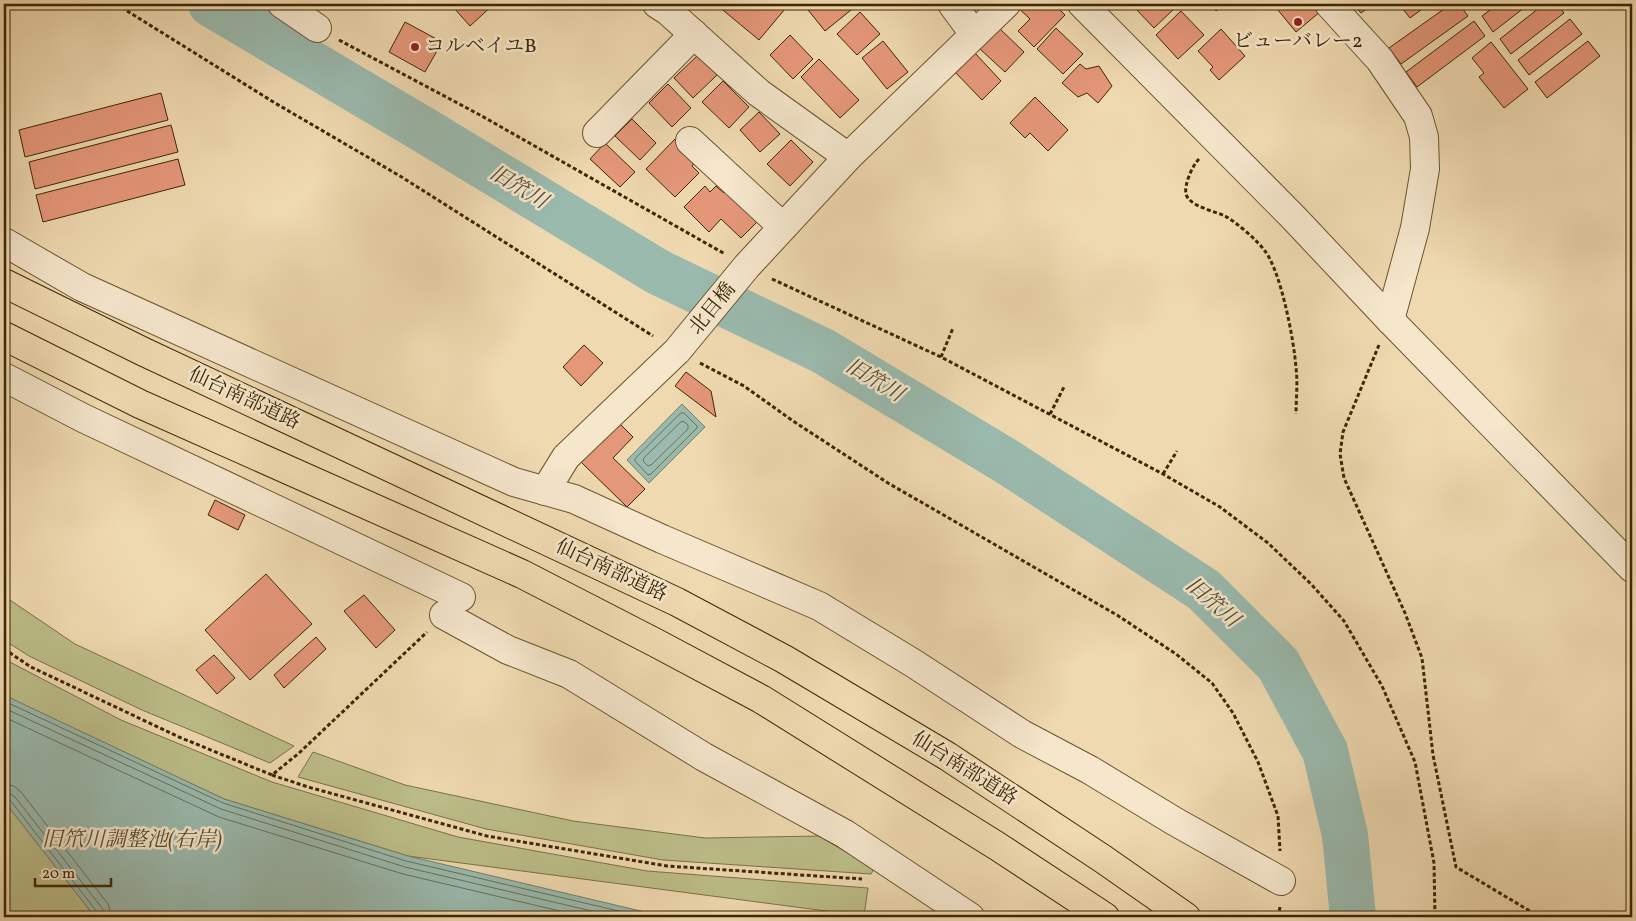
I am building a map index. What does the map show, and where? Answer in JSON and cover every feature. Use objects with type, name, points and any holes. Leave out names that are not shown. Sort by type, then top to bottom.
[{"type":"highway","name":"仙台南部道路","points":[[4,283],[144,352],[677,602],[784,660],[947,756],[1103,859],[1186,917]]},
{"type":"highway","name":"仙台南部道路","points":[[4,336],[140,404],[522,574],[656,643],[761,700],[998,846],[1105,917]]},
{"type":"street","points":[[282,4],[317,28]]},
{"type":"street","points":[[657,4],[694,34],[759,93],[848,157]]},
{"type":"street","points":[[952,4],[974,34]]},
{"type":"street","name":"北目橋","points":[[545,491],[566,457],[682,346],[743,272],[848,157],[1006,4]]},
{"type":"street","points":[[1082,4],[1293,217],[1390,320],[1632,568]]},
{"type":"street","points":[[1329,4],[1380,60],[1418,116],[1424,137],[1425,169],[1416,228],[1390,320]]},
{"type":"street","points":[[596,133],[637,108],[694,34]]},
{"type":"street","points":[[690,141],[783,227]]},
{"type":"street","points":[[4,242],[82,288],[514,482],[574,499],[819,606],[913,663],[1022,734],[1090,770],[1174,821],[1281,880]]},
{"type":"street","points":[[4,377],[452,606],[508,650],[569,674],[704,757],[845,834],[970,917]]},
{"type":"path","points":[[116,4],[275,103],[682,346],[888,483],[1117,615],[1176,654],[1212,684],[1233,713],[1258,762],[1278,816],[1281,880]]},
{"type":"path","points":[[317,28],[480,115],[743,272],[941,357],[1163,474],[1220,507],[1268,543],[1312,585],[1344,622],[1382,686],[1414,762],[1434,863],[1435,917]]},
{"type":"path","points":[[1215,140],[1196,162],[1187,184],[1186,194],[1192,204],[1226,216],[1242,229],[1265,251],[1276,272],[1288,322],[1296,369],[1296,414]]},
{"type":"path","points":[[1390,320],[1343,432],[1340,454],[1344,478],[1401,604],[1422,658],[1433,755],[1456,867],[1540,917]]},
{"type":"path","points":[[941,357],[953,328]]},
{"type":"path","points":[[1050,414],[1064,387]]},
{"type":"path","points":[[1163,474],[1177,451]]},
{"type":"path","points":[[272,775],[299,754],[452,606]]},
{"type":"path","points":[[4,650],[31,667],[178,737],[272,775],[448,827],[505,840],[667,866],[864,879]]},
{"type":"green space","points":[[4,596],[75,644],[294,746],[270,763],[142,710],[29,656],[4,640]]},
{"type":"green space","points":[[4,659],[121,720],[272,782],[458,837],[647,871],[868,888],[864,916],[408,856],[224,799],[9,698],[4,695]]},
{"type":"green space","points":[[313,752],[405,785],[573,821],[705,838],[819,836],[874,869],[871,874],[663,860],[486,829],[298,777]]},
{"type":"green space","points":[[4,801],[95,917],[4,917]]},
{"type":"water","points":[[682,404],[705,427],[649,483],[627,460]]},
{"type":"water","name":"旧笊川調整池(右岸)","points":[[4,695],[224,799],[408,856],[666,917],[95,917],[4,801]]},
{"type":"building","points":[[457,4],[494,4],[470,26],[453,7]]},
{"type":"building","points":[[720,4],[778,4],[785,9],[759,40],[718,6]]},
{"type":"building","points":[[805,4],[846,4],[851,10],[825,31]]},
{"type":"building","points":[[1014,4],[1054,4],[1065,15],[1034,47],[1018,31],[1030,19]]},
{"type":"building","points":[[1137,4],[1176,4],[1177,6],[1154,28],[1134,7]]},
{"type":"building","points":[[1210,4],[1224,4],[1216,11]]},
{"type":"building","name":"ビューバレー2","points":[[1273,4],[1314,4],[1321,11],[1296,32]]},
{"type":"building","points":[[1353,4],[1373,4],[1361,13]]},
{"type":"building","points":[[1399,4],[1429,4],[1410,18]]},
{"type":"building","points":[[1451,4],[1459,4],[1468,16],[1401,64],[1389,48]]},
{"type":"building","points":[[1498,4],[1529,4],[1493,32],[1482,16]]},
{"type":"building","points":[[1544,4],[1557,4],[1564,13],[1511,54],[1500,39]]},
{"type":"building","points":[[1181,11],[1204,35],[1178,59],[1156,35]]},
{"type":"building","points":[[860,12],[880,34],[857,55],[837,34]]},
{"type":"building","points":[[1570,19],[1582,34],[1529,75],[1518,60]]},
{"type":"building","points":[[1474,21],[1485,36],[1417,87],[1406,72]]},
{"type":"building","name":"コルベイユB","points":[[405,22],[442,42],[425,72],[389,52]]},
{"type":"building","points":[[999,28],[1024,52],[1005,72],[980,49]]},
{"type":"building","points":[[1056,28],[1083,54],[1063,74],[1037,49]]},
{"type":"building","points":[[1221,29],[1245,56],[1219,80],[1210,70],[1213,67],[1198,51]]},
{"type":"building","points":[[790,35],[813,59],[793,79],[770,55]]},
{"type":"building","points":[[883,41],[908,72],[887,89],[862,58]]},
{"type":"building","points":[[1588,41],[1600,56],[1547,98],[1535,82]]},
{"type":"building","points":[[1491,42],[1528,89],[1504,108],[1479,77],[1484,73],[1472,58]]},
{"type":"building","points":[[974,52],[1001,81],[982,100],[954,71]]},
{"type":"building","points":[[698,55],[717,75],[693,98],[674,78]]},
{"type":"building","points":[[819,59],[859,100],[840,118],[801,77]]},
{"type":"building","points":[[1080,64],[1086,69],[1099,66],[1112,86],[1098,103],[1087,93],[1078,97],[1062,83]]},
{"type":"building","points":[[723,81],[749,107],[729,128],[702,102]]},
{"type":"building","points":[[668,84],[691,108],[672,127],[649,103]]},
{"type":"building","points":[[161,93],[168,120],[25,157],[19,130]]},
{"type":"building","points":[[1035,97],[1068,130],[1048,151],[1030,133],[1025,138],[1010,123]]},
{"type":"building","points":[[759,112],[780,134],[760,152],[740,130]]},
{"type":"building","points":[[632,119],[656,143],[640,160],[615,136]]},
{"type":"building","points":[[171,125],[178,152],[35,189],[29,162]]},
{"type":"building","points":[[675,139],[696,161],[692,166],[699,173],[675,197],[646,169]]},
{"type":"building","points":[[791,140],[813,162],[790,186],[767,164]]},
{"type":"building","points":[[605,143],[635,172],[620,187],[590,159]]},
{"type":"building","points":[[178,159],[185,185],[43,222],[36,195]]},
{"type":"building","points":[[705,186],[710,192],[716,186],[724,193],[728,189],[759,220],[741,238],[721,219],[709,232],[684,207]]},
{"type":"building","points":[[584,345],[603,363],[581,386],[563,367]]},
{"type":"building","points":[[686,372],[711,391],[716,417],[675,386]]},
{"type":"building","points":[[619,423],[633,437],[613,458],[645,489],[627,507],[581,462]]},
{"type":"building","points":[[215,500],[245,515],[238,530],[208,515]]},
{"type":"building","points":[[266,574],[312,624],[250,680],[205,630]]},
{"type":"building","points":[[364,595],[395,630],[376,648],[344,611]]},
{"type":"building","points":[[316,637],[326,649],[284,688],[274,675]]},
{"type":"building","points":[[214,655],[235,678],[217,694],[196,670]]},
{"type":"waterway","name":"旧笊川","points":[[211,4],[658,272],[823,351],[1006,461],[1204,590],[1278,664],[1325,751],[1345,835],[1353,917]]},
{"type":"place","name":"ビューバレー2","points":[[1298,22]]},
{"type":"place","name":"コルベイユB","points":[[415,47]]}]
